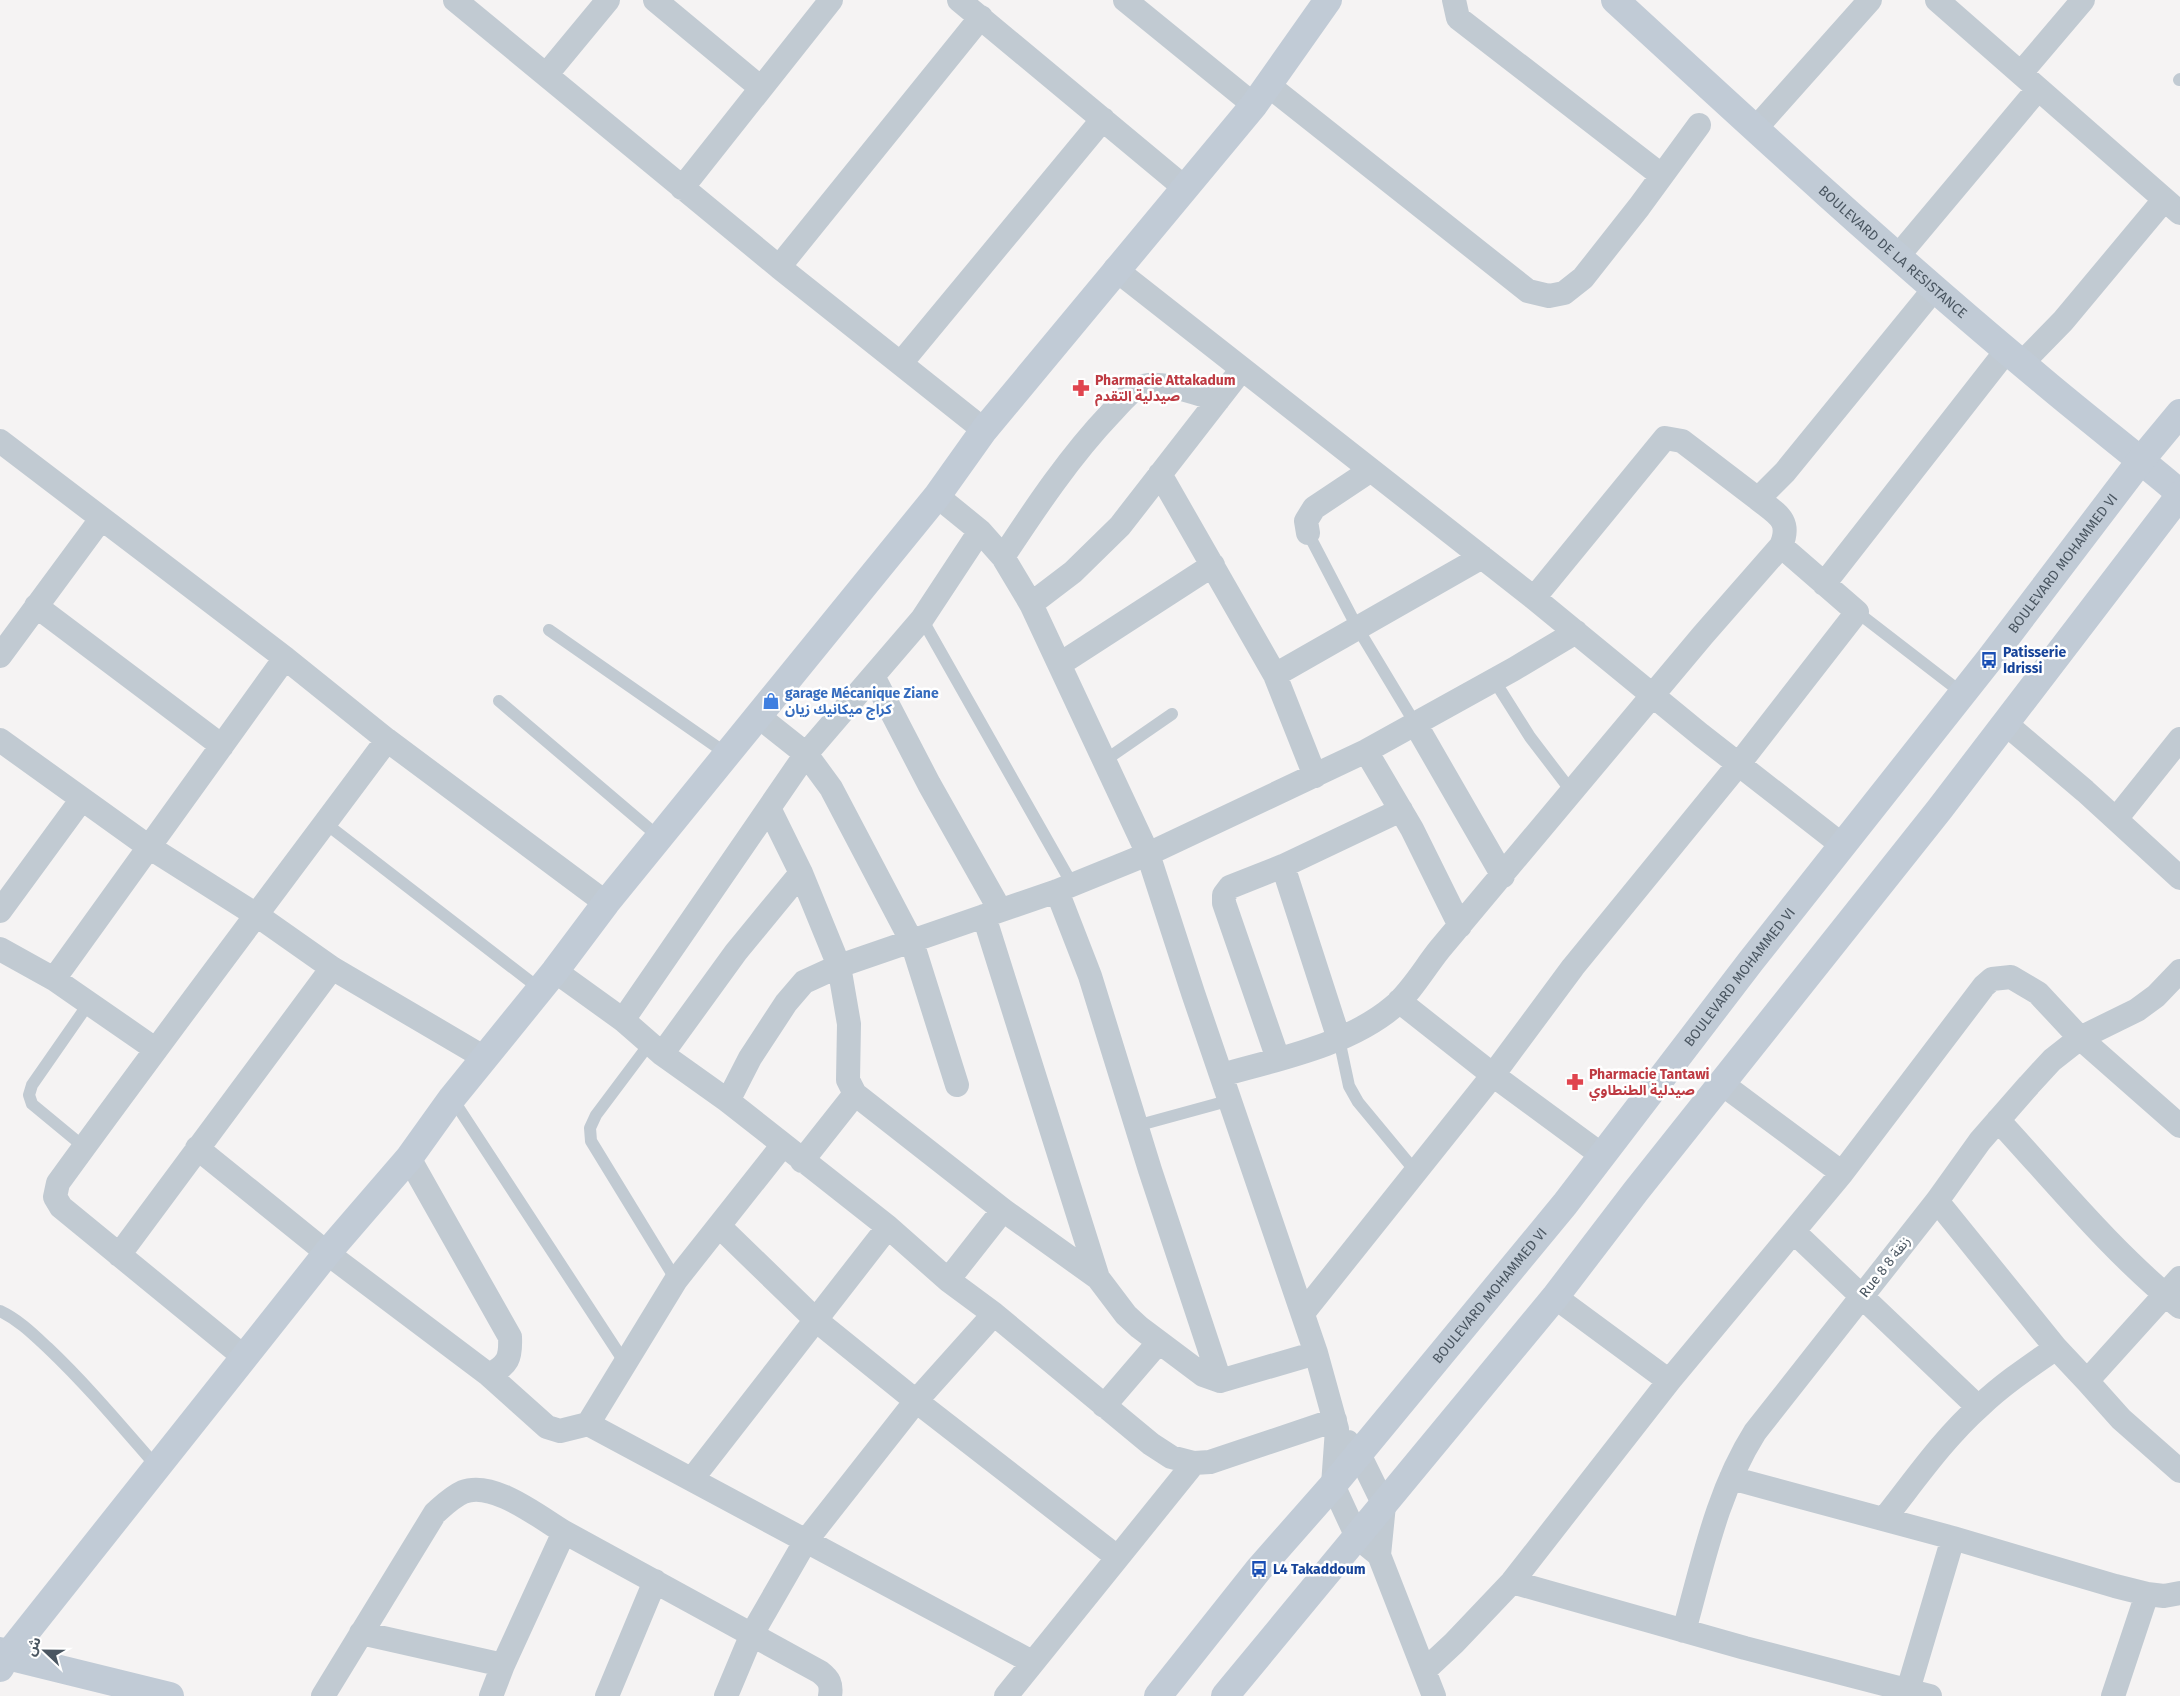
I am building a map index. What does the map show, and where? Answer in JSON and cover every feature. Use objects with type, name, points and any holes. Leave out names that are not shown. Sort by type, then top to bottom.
[{"type":"main road","name":"BOULEVARD DE LA RESISTANCE","points":[[1614,0],[1727,104],[1898,256],[2015,357],[2180,494]]},
{"type":"main road","points":[[170,1696],[2,1659],[327,1253],[409,1158],[452,1098],[548,980],[606,903],[937,496],[984,430],[1261,95],[1326,1]]},
{"type":"main road","name":"BOULEVARD MOHAMMED VI","points":[[1158,1696],[1259,1570],[1359,1454],[1603,1156],[2141,460],[2180,413]]},
{"type":"main road","points":[[1226,1696],[1555,1297],[1721,1083],[2006,724],[2180,494]]},
{"type":"street","points":[[455,0],[779,267],[984,430]]},
{"type":"street","points":[[546,76],[608,0]]},
{"type":"street","points":[[655,0],[761,88]]},
{"type":"street","points":[[959,0],[1185,188]]},
{"type":"street","points":[[1124,0],[1261,95],[1528,291],[1549,296],[1564,293],[1583,278],[1639,207],[1698,125]]},
{"type":"street","points":[[1454,0],[1458,18],[1661,175]]},
{"type":"street","points":[[1756,128],[1870,0]]},
{"type":"street","points":[[1824,584],[2015,357],[2063,321],[2172,206],[1937,0]]},
{"type":"street","points":[[2021,73],[2083,0]]},
{"type":"street","points":[[682,188],[828,1]]},
{"type":"street","points":[[779,267],[981,17]]},
{"type":"street","points":[[1898,256],[2038,90]]},
{"type":"street","points":[[901,363],[1103,119]]},
{"type":"street","points":[[1116,269],[1482,556],[1738,765],[1842,846]]},
{"type":"street","points":[[1758,499],[1785,472],[1935,288]]},
{"type":"street","points":[[1031,604],[1073,572],[1120,526],[1242,369]]},
{"type":"street","points":[[1003,557],[1039,503],[1098,427],[1137,388],[1156,386],[1179,388],[1218,400]]},
{"type":"street","points":[[1222,1075],[1339,1039],[1379,1017],[1399,1001],[1572,792],[1781,546],[1785,536],[1785,527],[1782,519],[1695,450],[1682,441],[1665,438],[1534,598]]},
{"type":"street","points":[[0,441],[285,658],[387,740],[606,903]]},
{"type":"street","points":[[1308,533],[1306,520],[1314,508],[1371,470]]},
{"type":"street","points":[[1160,474],[1275,676],[1315,776]]},
{"type":"street","points":[[937,496],[980,531],[1003,557],[1031,604],[1148,854],[1192,993],[1231,1100],[1316,1353],[1336,1424],[1333,1485],[1358,1538],[1379,1555]]},
{"type":"street","points":[[0,656],[101,519]]},
{"type":"street","points":[[623,1020],[770,810],[806,754],[874,678],[922,619],[980,531]]},
{"type":"street","points":[[1303,1313],[1493,1075],[1573,967],[1738,765],[1857,612],[1781,546]]},
{"type":"street","points":[[1275,676],[1482,556]]},
{"type":"street","points":[[1060,664],[1213,565]]},
{"type":"street","points":[[36,606],[222,746]]},
{"type":"street","points":[[728,1101],[750,1058],[786,1003],[804,982],[840,966],[1064,888],[1148,854],[1366,751],[1416,725],[1576,632]]},
{"type":"street","points":[[54,979],[285,658]]},
{"type":"street","points":[[874,678],[929,784],[992,913],[1098,1278]]},
{"type":"street","points":[[758,716],[806,754],[831,788],[912,942],[958,1085]]},
{"type":"street","points":[[2006,724],[2116,819],[2180,878]]},
{"type":"street","points":[[1416,725],[1503,876]]},
{"type":"street","points":[[0,740],[149,847],[258,916],[332,968],[485,1058]]},
{"type":"street","points":[[244,1357],[61,1207],[55,1197],[58,1183],[155,1049],[258,916],[387,740]]},
{"type":"street","points":[[2116,819],[2177,747]]},
{"type":"street","points":[[1366,751],[1425,852],[1460,926]]},
{"type":"street","points":[[0,911],[82,799]]},
{"type":"street","points":[[770,810],[801,873],[840,966],[849,1024],[848,1080],[855,1094],[1003,1210],[1098,1278],[1126,1315],[1158,1343],[1193,1369],[1220,1381],[1316,1353]]},
{"type":"street","points":[[1278,1059],[1224,900],[1230,887],[1283,866],[1401,810]]},
{"type":"street","points":[[1283,866],[1339,1039]]},
{"type":"street","points":[[656,1049],[801,873]]},
{"type":"street","points":[[1064,888],[1136,1126],[1220,1381]]},
{"type":"street","points":[[0,948],[54,979],[155,1049]]},
{"type":"street","points":[[119,1255],[332,968]]},
{"type":"street","points":[[1425,1670],[1454,1643],[1512,1582],[1670,1381],[1842,1173],[1984,986],[1992,979],[2010,977],[2022,982],[2051,1005],[2080,1038],[2180,1126]]},
{"type":"street","points":[[548,980],[623,1020],[656,1049],[728,1101],[782,1146],[888,1227],[948,1280],[994,1314],[1104,1406],[1171,1457],[1194,1463],[1210,1462],[1336,1424]]},
{"type":"street","name":"Rue 8 8 زنقة","points":[[1684,1631],[1712,1533],[1731,1478],[1741,1454],[1755,1432],[1937,1201],[1998,1120],[2052,1060],[2080,1038],[2137,1010],[2177,980]]},
{"type":"street","points":[[1399,1001],[1493,1075],[1603,1156]]},
{"type":"street","points":[[1721,1083],[1842,1173]]},
{"type":"street","points":[[802,1161],[855,1094]]},
{"type":"street","points":[[1998,1120],[2109,1242],[2175,1293],[2086,1381]]},
{"type":"street","points":[[588,1424],[676,1280],[782,1146]]},
{"type":"street","points":[[197,1148],[327,1253],[489,1375],[547,1427],[560,1431],[588,1424],[1032,1662]]},
{"type":"street","points":[[409,1158],[510,1337],[511,1354],[502,1368],[489,1375]]},
{"type":"street","points":[[1937,1201],[2056,1348],[2121,1419],[2180,1471]]},
{"type":"street","points":[[948,1280],[1003,1210]]},
{"type":"street","points":[[718,1226],[817,1321],[916,1401],[1117,1557]]},
{"type":"street","points":[[692,1479],[817,1321],[888,1227]]},
{"type":"street","points":[[1794,1232],[1863,1295],[1978,1407]]},
{"type":"street","points":[[1555,1297],[1670,1381]]},
{"type":"street","points":[[726,1696],[752,1634],[805,1542],[916,1401],[994,1314]]},
{"type":"street","points":[[1104,1406],[1158,1343]]},
{"type":"street","points":[[1884,1519],[1940,1447],[1978,1407],[2000,1388],[2056,1348]]},
{"type":"street","points":[[1336,1424],[1359,1454],[1384,1505],[1379,1555],[1434,1696]]},
{"type":"street","points":[[1006,1696],[1194,1463]]},
{"type":"street","points":[[1731,1478],[1953,1538],[2147,1594],[2164,1596],[2180,1593]]},
{"type":"street","points":[[323,1696],[435,1512],[464,1491],[484,1489],[504,1496],[564,1532],[827,1677],[832,1686],[830,1696]]},
{"type":"street","points":[[491,1696],[503,1664],[564,1532]]},
{"type":"street","points":[[1908,1690],[1953,1538]]},
{"type":"street","points":[[607,1696],[655,1581]]},
{"type":"street","points":[[1512,1582],[1684,1631],[1851,1686],[1908,1690],[1930,1696]]},
{"type":"street","points":[[2114,1696],[2147,1594]]},
{"type":"street","points":[[361,1633],[503,1664]]},
{"type":"lane","points":[[1308,533],[1357,627],[1416,725]]},
{"type":"lane","points":[[1857,612],[1962,693]]},
{"type":"lane","points":[[922,619],[1064,888]]},
{"type":"lane","points":[[549,630],[727,754]]},
{"type":"lane","points":[[1494,680],[1530,736],[1572,792]]},
{"type":"lane","points":[[498,701],[659,837]]},
{"type":"lane","points":[[1104,761],[1172,714]]},
{"type":"lane","points":[[325,824],[548,980]]},
{"type":"lane","points":[[84,1147],[32,1104],[29,1095],[32,1085],[89,1004]]},
{"type":"lane","points":[[1339,1039],[1349,1086],[1358,1102],[1416,1172]]},
{"type":"lane","points":[[656,1049],[596,1115],[590,1128],[591,1141],[676,1280]]},
{"type":"lane","points":[[452,1098],[625,1363]]},
{"type":"lane","points":[[1136,1126],[1231,1100]]},
{"type":"lane","points":[[0,1311],[12,1316],[72,1371],[157,1467]]},
{"type":"place","name":"Pharmacie Attakadum صيدلية التقدم","points":[[1081,388]]},
{"type":"place","name":"Patisserie Idrissi","points":[[1989,660]]},
{"type":"place","name":"garage Mécanique Ziane كراج ميكانيك زيان","points":[[771,701]]},
{"type":"place","name":"Pharmacie Tantawi صيدلية الطنطاوي","points":[[1575,1082]]},
{"type":"place","name":"L4 Takaddoum","points":[[1259,1569]]}]
